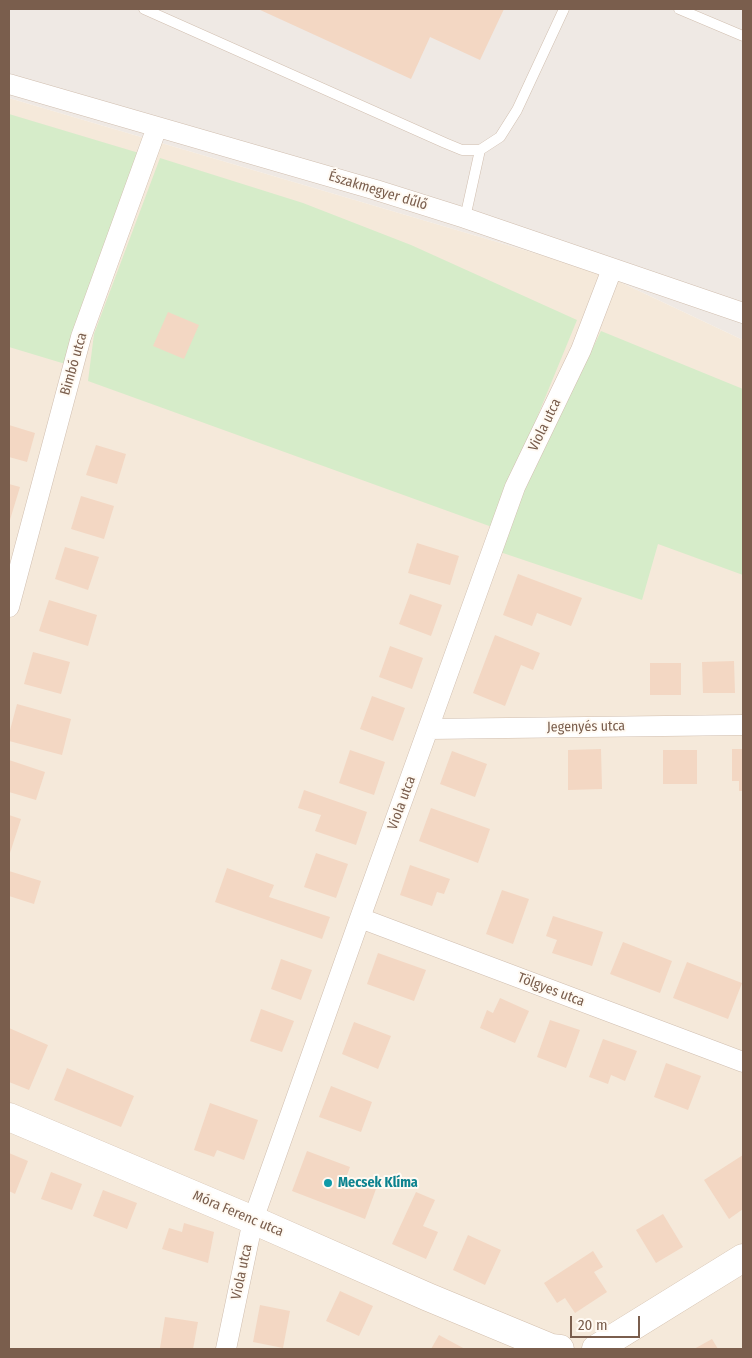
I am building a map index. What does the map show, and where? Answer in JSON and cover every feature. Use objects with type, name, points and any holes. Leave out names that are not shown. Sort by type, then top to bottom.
[{"type":"street","name":"Északmegyer dűlő","points":[[9,84],[376,190],[465,218],[743,313]]},
{"type":"street","name":"Bimbó utca","points":[[9,607],[81,337],[157,127]]},
{"type":"street","name":"Viola utca","points":[[226,1349],[253,1220],[360,918],[515,487],[581,350],[612,269]]},
{"type":"street","name":"Jegenyés utca","points":[[429,729],[743,725]]},
{"type":"street","name":"Tölgyes utca","points":[[360,918],[743,1062]]},
{"type":"street","name":"Móra Ferenc utca","points":[[9,1118],[253,1220],[467,1313],[551,1348],[560,1349]]},
{"type":"street","points":[[596,1349],[743,1258]]},
{"type":"street","name":"Móra Ferenc utca","points":[[467,1313],[502,1349]]},
{"type":"lane","points":[[144,9],[462,150],[480,150],[500,137],[517,110],[564,9]]},
{"type":"lane","points":[[679,9],[743,36]]},
{"type":"lane","points":[[465,218],[480,150]]},
{"type":"shaded area","points":[[9,9],[743,9],[743,340],[599,272],[9,98]]},
{"type":"shaded area","points":[[9,98],[599,272],[743,340],[743,1349],[9,1349]]},
{"type":"green space","points":[[9,114],[139,153],[72,366],[9,347]]},
{"type":"green space","points":[[160,158],[303,203],[411,245],[577,320],[492,527],[88,381],[94,334]]},
{"type":"green space","points":[[601,331],[743,389],[743,575],[658,544],[642,600],[500,552],[541,453]]},
{"type":"building","points":[[258,9],[504,9],[480,60],[430,37],[411,79]]},
{"type":"building","points":[[168,312],[199,325],[184,359],[153,346]]},
{"type":"building","points":[[9,425],[35,433],[27,462],[9,457]]},
{"type":"building","points":[[96,445],[126,454],[117,484],[86,475]]},
{"type":"building","points":[[9,484],[20,487],[9,523]]},
{"type":"building","points":[[81,496],[114,506],[104,539],[71,529]]},
{"type":"building","points":[[417,543],[459,556],[450,585],[408,573]]},
{"type":"building","points":[[65,547],[99,557],[88,590],[55,579]]},
{"type":"building","points":[[518,574],[582,598],[571,626],[537,613],[532,626],[503,615]]},
{"type":"building","points":[[410,594],[442,605],[431,636],[399,624]]},
{"type":"building","points":[[49,600],[97,615],[88,646],[39,631]]},
{"type":"building","points":[[495,635],[540,653],[533,670],[521,665],[505,706],[473,693]]},
{"type":"building","points":[[390,646],[423,658],[412,689],[379,677]]},
{"type":"building","points":[[33,652],[70,662],[61,694],[24,684]]},
{"type":"building","points":[[734,661],[735,693],[703,693],[702,662]]},
{"type":"building","points":[[650,663],[681,663],[681,695],[650,695]]},
{"type":"building","points":[[372,696],[405,708],[393,741],[360,729]]},
{"type":"building","points":[[17,704],[71,719],[62,755],[9,741]]},
{"type":"building","points":[[601,749],[602,789],[568,790],[568,750]]},
{"type":"building","points":[[732,749],[743,749],[743,791],[739,791],[739,781],[732,781]]},
{"type":"building","points":[[350,750],[385,762],[374,795],[339,783]]},
{"type":"building","points":[[663,750],[697,750],[697,784],[663,784]]},
{"type":"building","points":[[452,751],[487,764],[475,797],[440,784]]},
{"type":"building","points":[[9,760],[45,772],[36,800],[9,792]]},
{"type":"building","points":[[304,790],[367,812],[356,845],[315,831],[321,815],[298,808]]},
{"type":"building","points":[[431,808],[490,829],[478,863],[419,841]]},
{"type":"building","points":[[9,815],[21,819],[9,856]]},
{"type":"building","points":[[316,853],[348,864],[336,898],[304,887]]},
{"type":"building","points":[[410,865],[450,879],[444,894],[437,892],[432,906],[400,895]]},
{"type":"building","points":[[227,868],[274,885],[269,897],[330,917],[322,939],[215,902]]},
{"type":"building","points":[[9,871],[41,881],[34,904],[9,896]]},
{"type":"building","points":[[502,890],[529,899],[513,944],[486,934]]},
{"type":"building","points":[[553,916],[603,932],[592,966],[552,953],[557,940],[546,936]]},
{"type":"building","points":[[623,942],[672,961],[660,993],[610,974]]},
{"type":"building","points":[[378,953],[426,970],[414,1001],[367,984]]},
{"type":"building","points":[[281,959],[312,970],[301,1000],[271,989]]},
{"type":"building","points":[[687,962],[742,983],[728,1019],[673,998]]},
{"type":"building","points":[[500,998],[529,1011],[515,1043],[480,1028],[487,1010],[493,1013]]},
{"type":"building","points":[[261,1009],[294,1021],[282,1052],[250,1041]]},
{"type":"building","points":[[550,1020],[580,1030],[566,1068],[537,1057]]},
{"type":"building","points":[[354,1022],[391,1036],[378,1069],[342,1054]]},
{"type":"building","points":[[9,1028],[48,1045],[29,1090],[9,1082]]},
{"type":"building","points":[[603,1039],[637,1051],[625,1081],[611,1075],[608,1084],[589,1077]]},
{"type":"building","points":[[666,1063],[701,1076],[688,1110],[654,1097]]},
{"type":"building","points":[[67,1068],[134,1096],[121,1127],[54,1100]]},
{"type":"building","points":[[331,1086],[372,1102],[361,1132],[319,1117]]},
{"type":"building","points":[[210,1103],[258,1120],[244,1160],[217,1150],[214,1157],[194,1150]]},
{"type":"building","name":"Mecsek Klíma","points":[[307,1151],[350,1167],[346,1178],[376,1189],[365,1219],[292,1191]]},
{"type":"building","points":[[9,1153],[28,1161],[15,1194],[9,1191]]},
{"type":"building","points":[[743,1155],[743,1209],[729,1219],[704,1180]]},
{"type":"building","points":[[51,1172],[82,1184],[72,1210],[41,1199]]},
{"type":"building","points":[[103,1190],[137,1203],[127,1229],[93,1216]]},
{"type":"building","points":[[416,1192],[435,1200],[423,1226],[438,1232],[426,1259],[392,1244]]},
{"type":"building","points":[[663,1214],[683,1247],[656,1263],[636,1230]]},
{"type":"building","points":[[184,1223],[214,1232],[208,1263],[162,1249],[169,1228],[182,1232]]},
{"type":"building","points":[[468,1235],[501,1250],[485,1285],[453,1270]]},
{"type":"building","points":[[593,1251],[603,1267],[594,1272],[607,1292],[575,1313],[565,1298],[557,1303],[544,1283]]},
{"type":"building","points":[[340,1291],[373,1306],[359,1336],[326,1321]]},
{"type":"building","points":[[260,1305],[290,1311],[283,1348],[253,1342]]},
{"type":"building","points":[[165,1317],[198,1322],[193,1349],[160,1348]]},
{"type":"building","points":[[439,1335],[465,1349],[431,1349]]},
{"type":"building","points":[[712,1339],[718,1349],[694,1349]]},
{"type":"place","name":"Mecsek Klíma","points":[[328,1183]]}]
